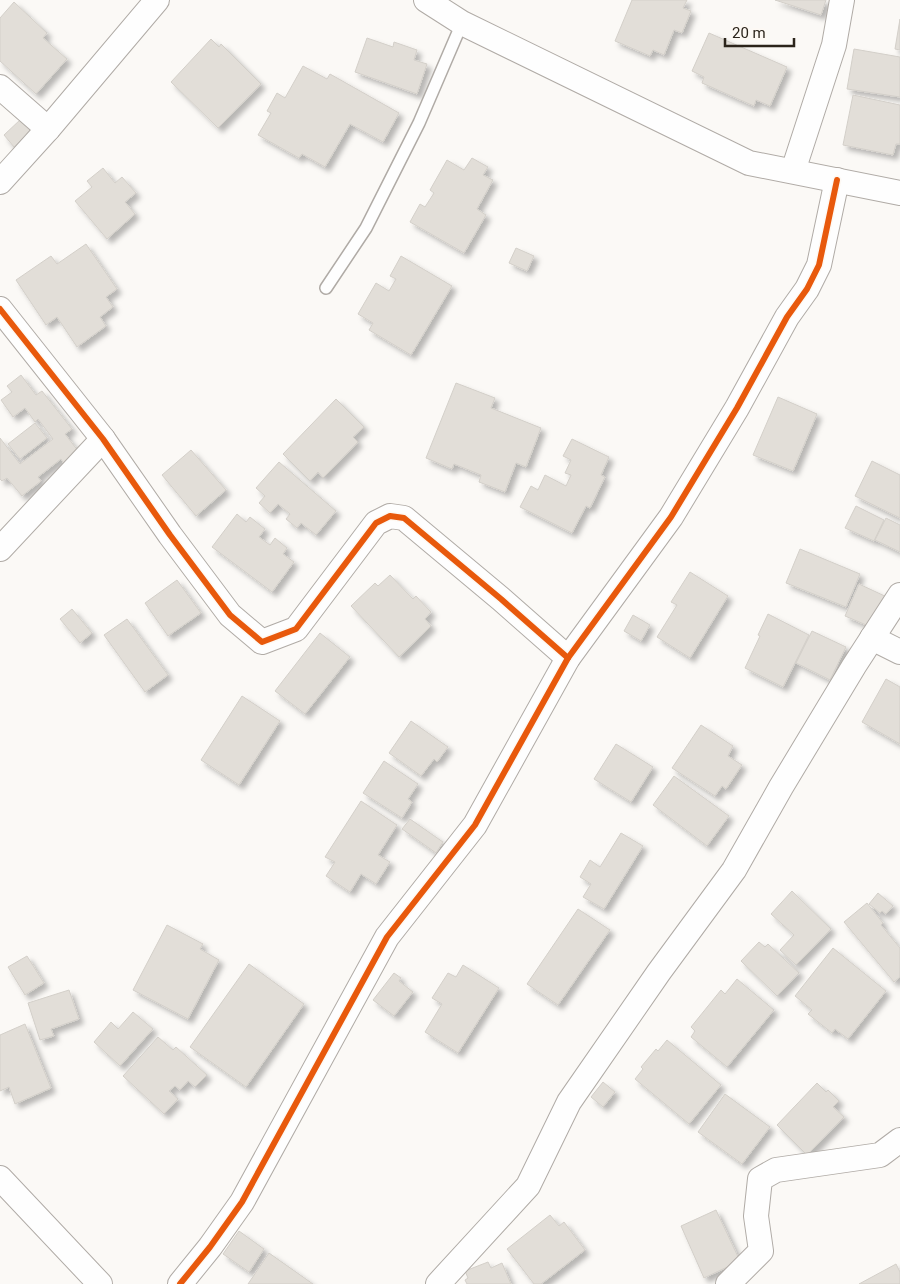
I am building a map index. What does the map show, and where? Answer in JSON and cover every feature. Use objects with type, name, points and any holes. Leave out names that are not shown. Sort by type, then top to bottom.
[{"type":"street","points":[[0,182],[48,129],[157,0]]},
{"type":"street","points":[[426,0],[462,24],[749,163],[900,192]]},
{"type":"street","points":[[793,171],[834,45],[842,0]]},
{"type":"street","points":[[0,87],[48,129]]},
{"type":"street","points":[[180,1284],[210,1247],[242,1202],[387,937],[475,825],[568,658],[671,517],[738,408],[787,317],[807,289],[819,265],[837,180]]},
{"type":"street","points":[[0,309],[103,439],[170,535],[230,615],[262,642],[296,629],[376,523],[390,516],[404,518],[568,658]]},
{"type":"street","points":[[0,548],[103,439]]},
{"type":"street","points":[[438,1284],[528,1186],[569,1102],[659,972],[734,870],[854,666],[900,595]]},
{"type":"street","points":[[872,638],[900,652]]},
{"type":"street","points":[[728,1284],[761,1251],[756,1216],[760,1179],[776,1170],[880,1155],[900,1140]]},
{"type":"street","points":[[0,1178],[100,1284]]},
{"type":"lane","points":[[326,288],[366,228],[419,123],[462,24]]},
{"type":"building","points":[[632,0],[687,0],[683,8],[691,11],[682,33],[674,30],[664,55],[653,50],[650,56],[615,41]]},
{"type":"building","points":[[775,0],[826,0],[821,15]]},
{"type":"building","points":[[14,2],[47,33],[43,38],[67,59],[36,94],[0,61],[0,18]]},
{"type":"building","points":[[900,19],[900,50],[895,49]]},
{"type":"building","points":[[709,33],[787,67],[770,106],[756,100],[754,106],[702,83],[704,77],[692,71]]},
{"type":"building","points":[[367,38],[393,47],[394,42],[417,50],[414,60],[427,64],[417,94],[355,72]]},
{"type":"building","points":[[211,39],[219,47],[221,44],[261,84],[218,128],[171,82]]},
{"type":"building","points":[[854,49],[900,57],[900,97],[847,89]]},
{"type":"building","points":[[303,66],[327,79],[330,74],[399,113],[383,142],[350,124],[325,167],[302,154],[299,158],[258,135],[271,113],[267,111],[277,93],[285,98]]},
{"type":"building","points":[[853,95],[900,105],[900,144],[896,144],[893,155],[843,145]]},
{"type":"building","points":[[21,119],[31,131],[14,147],[4,135]]},
{"type":"building","points":[[472,158],[488,167],[483,175],[493,180],[477,209],[486,215],[464,253],[410,222],[420,204],[425,207],[434,193],[430,190],[447,160],[464,170]]},
{"type":"building","points":[[103,168],[115,183],[122,177],[136,193],[125,202],[135,214],[107,239],[75,201],[92,187],[87,181]]},
{"type":"building","points":[[86,244],[117,289],[106,297],[113,307],[100,317],[106,326],[77,347],[57,317],[46,325],[16,280],[51,256],[57,264]]},
{"type":"building","points":[[516,248],[534,256],[527,271],[509,263]]},
{"type":"building","points":[[401,256],[452,286],[411,355],[369,330],[373,323],[358,314],[376,283],[389,291],[396,279],[390,276]]},
{"type":"building","points":[[21,375],[36,395],[42,391],[72,429],[65,434],[79,452],[64,464],[61,459],[38,477],[41,481],[22,496],[7,478],[2,481],[0,479],[0,438],[20,464],[53,439],[38,419],[35,422],[25,408],[13,417],[1,400],[12,392],[7,386]]},
{"type":"building","points":[[456,383],[495,398],[491,408],[541,428],[526,467],[516,463],[505,492],[479,482],[481,475],[454,464],[452,469],[426,458]]},
{"type":"building","points":[[778,397],[817,414],[793,471],[753,455]]},
{"type":"building","points":[[336,399],[364,427],[353,437],[358,442],[323,478],[318,472],[310,481],[283,454]]},
{"type":"building","points":[[35,423],[47,438],[20,459],[8,444]]},
{"type":"building","points":[[572,439],[609,457],[601,475],[605,477],[590,508],[586,506],[572,533],[520,507],[531,486],[538,490],[545,475],[566,486],[571,475],[565,473],[571,460],[563,456]]},
{"type":"building","points":[[191,450],[226,490],[196,516],[162,475]]},
{"type":"building","points":[[872,461],[900,475],[900,518],[855,496]]},
{"type":"building","points":[[279,462],[336,511],[316,535],[301,523],[297,528],[286,519],[290,514],[278,504],[270,513],[259,503],[265,496],[256,488]]},
{"type":"building","points":[[856,506],[884,520],[874,541],[845,528]]},
{"type":"building","points":[[237,514],[246,522],[250,517],[265,529],[259,537],[270,545],[275,538],[287,548],[283,554],[294,562],[272,592],[212,547]]},
{"type":"building","points":[[886,518],[900,525],[900,552],[875,540]]},
{"type":"building","points":[[800,549],[860,574],[846,607],[786,583]]},
{"type":"building","points":[[690,572],[728,596],[690,658],[657,637],[677,605],[671,602]]},
{"type":"building","points":[[390,575],[413,599],[416,596],[431,612],[425,619],[431,626],[399,657],[351,606],[375,583],[378,586]]},
{"type":"building","points":[[177,580],[201,613],[168,636],[145,603]]},
{"type":"building","points":[[859,584],[889,598],[871,627],[845,616]]},
{"type":"building","points":[[72,609],[92,633],[80,643],[60,619]]},
{"type":"building","points":[[768,614],[809,635],[783,687],[745,668]]},
{"type":"building","points":[[633,615],[650,625],[641,641],[624,631]]},
{"type":"building","points":[[127,619],[168,675],[145,692],[104,635]]},
{"type":"building","points":[[812,631],[846,647],[830,680],[796,663]]},
{"type":"building","points":[[320,633],[350,657],[305,714],[275,691]]},
{"type":"building","points":[[886,679],[900,687],[900,744],[862,722]]},
{"type":"building","points":[[242,696],[280,721],[239,785],[201,760]]},
{"type":"building","points":[[411,721],[448,747],[437,762],[434,759],[421,776],[389,753]]},
{"type":"building","points":[[701,725],[733,746],[728,756],[742,765],[726,789],[722,786],[715,796],[672,768]]},
{"type":"building","points":[[616,744],[653,767],[631,802],[594,779]]},
{"type":"building","points":[[384,761],[418,784],[408,799],[412,802],[402,818],[363,793]]},
{"type":"building","points":[[674,776],[729,816],[707,846],[653,805]]},
{"type":"building","points":[[361,801],[397,825],[378,855],[390,862],[376,884],[361,874],[350,892],[326,876],[335,862],[325,857]]},
{"type":"building","points":[[410,819],[443,842],[436,853],[402,829]]},
{"type":"building","points":[[621,833],[643,846],[604,909],[583,897],[591,884],[580,877],[590,860],[600,867]]},
{"type":"building","points":[[792,891],[831,929],[796,965],[780,950],[794,935],[771,914]]},
{"type":"building","points":[[878,893],[893,906],[886,914],[882,911],[880,913],[869,904]]},
{"type":"building","points":[[867,903],[883,923],[881,925],[900,948],[900,977],[894,982],[844,922]]},
{"type":"building","points":[[578,909],[610,930],[558,1005],[527,984]]},
{"type":"building","points":[[167,925],[203,944],[200,949],[219,960],[188,1019],[133,990]]},
{"type":"building","points":[[759,942],[765,947],[768,944],[799,973],[777,996],[741,961]]},
{"type":"building","points":[[833,948],[886,991],[848,1039],[835,1029],[832,1033],[808,1014],[812,1010],[795,996]]},
{"type":"building","points":[[27,956],[44,983],[25,995],[8,967]]},
{"type":"building","points":[[249,964],[304,1004],[246,1087],[190,1047]]},
{"type":"building","points":[[463,965],[499,988],[458,1053],[425,1032],[442,1004],[432,998],[448,973],[456,977]]},
{"type":"building","points":[[394,973],[401,978],[399,981],[413,992],[394,1016],[373,1000]]},
{"type":"building","points":[[737,979],[774,1010],[727,1067],[691,1037],[695,1031],[691,1027],[721,990],[725,994]]},
{"type":"building","points":[[69,990],[79,1019],[51,1029],[54,1036],[40,1040],[28,1003]]},
{"type":"building","points":[[133,1012],[153,1029],[120,1066],[94,1042],[111,1022],[118,1029]]},
{"type":"building","points":[[25,1024],[51,1088],[15,1104],[9,1087],[0,1091],[0,1035]]},
{"type":"building","points":[[158,1037],[173,1050],[176,1047],[207,1075],[195,1087],[188,1081],[180,1090],[175,1086],[169,1091],[178,1099],[164,1114],[123,1076]]},
{"type":"building","points":[[667,1040],[721,1085],[689,1124],[635,1079],[643,1069],[641,1067],[656,1049],[658,1051]]},
{"type":"building","points":[[603,1082],[615,1092],[603,1107],[591,1097]]},
{"type":"building","points":[[817,1083],[826,1092],[828,1090],[839,1101],[833,1107],[844,1117],[807,1155],[777,1125]]},
{"type":"building","points":[[725,1094],[770,1127],[742,1164],[698,1132]]},
{"type":"building","points":[[716,1210],[740,1261],[704,1278],[681,1226]]},
{"type":"building","points":[[550,1215],[559,1226],[564,1222],[585,1250],[541,1284],[534,1284],[507,1249]]},
{"type":"building","points":[[239,1231],[264,1249],[249,1272],[223,1254]]},
{"type":"building","points":[[269,1253],[313,1284],[248,1284]]},
{"type":"building","points":[[488,1262],[491,1268],[502,1263],[511,1284],[467,1284],[465,1280],[468,1278],[465,1271]]},
{"type":"building","points":[[896,1264],[900,1272],[900,1284],[859,1284]]},
{"type":"cycle path","points":[[180,1284],[210,1247],[242,1202],[387,937],[475,825],[568,658],[671,517],[737,408],[787,317],[807,289],[819,265],[837,180]]},
{"type":"cycle path","points":[[0,309],[103,439],[170,535],[230,615],[262,642],[296,629],[376,523],[390,516],[404,518],[568,658]]}]
